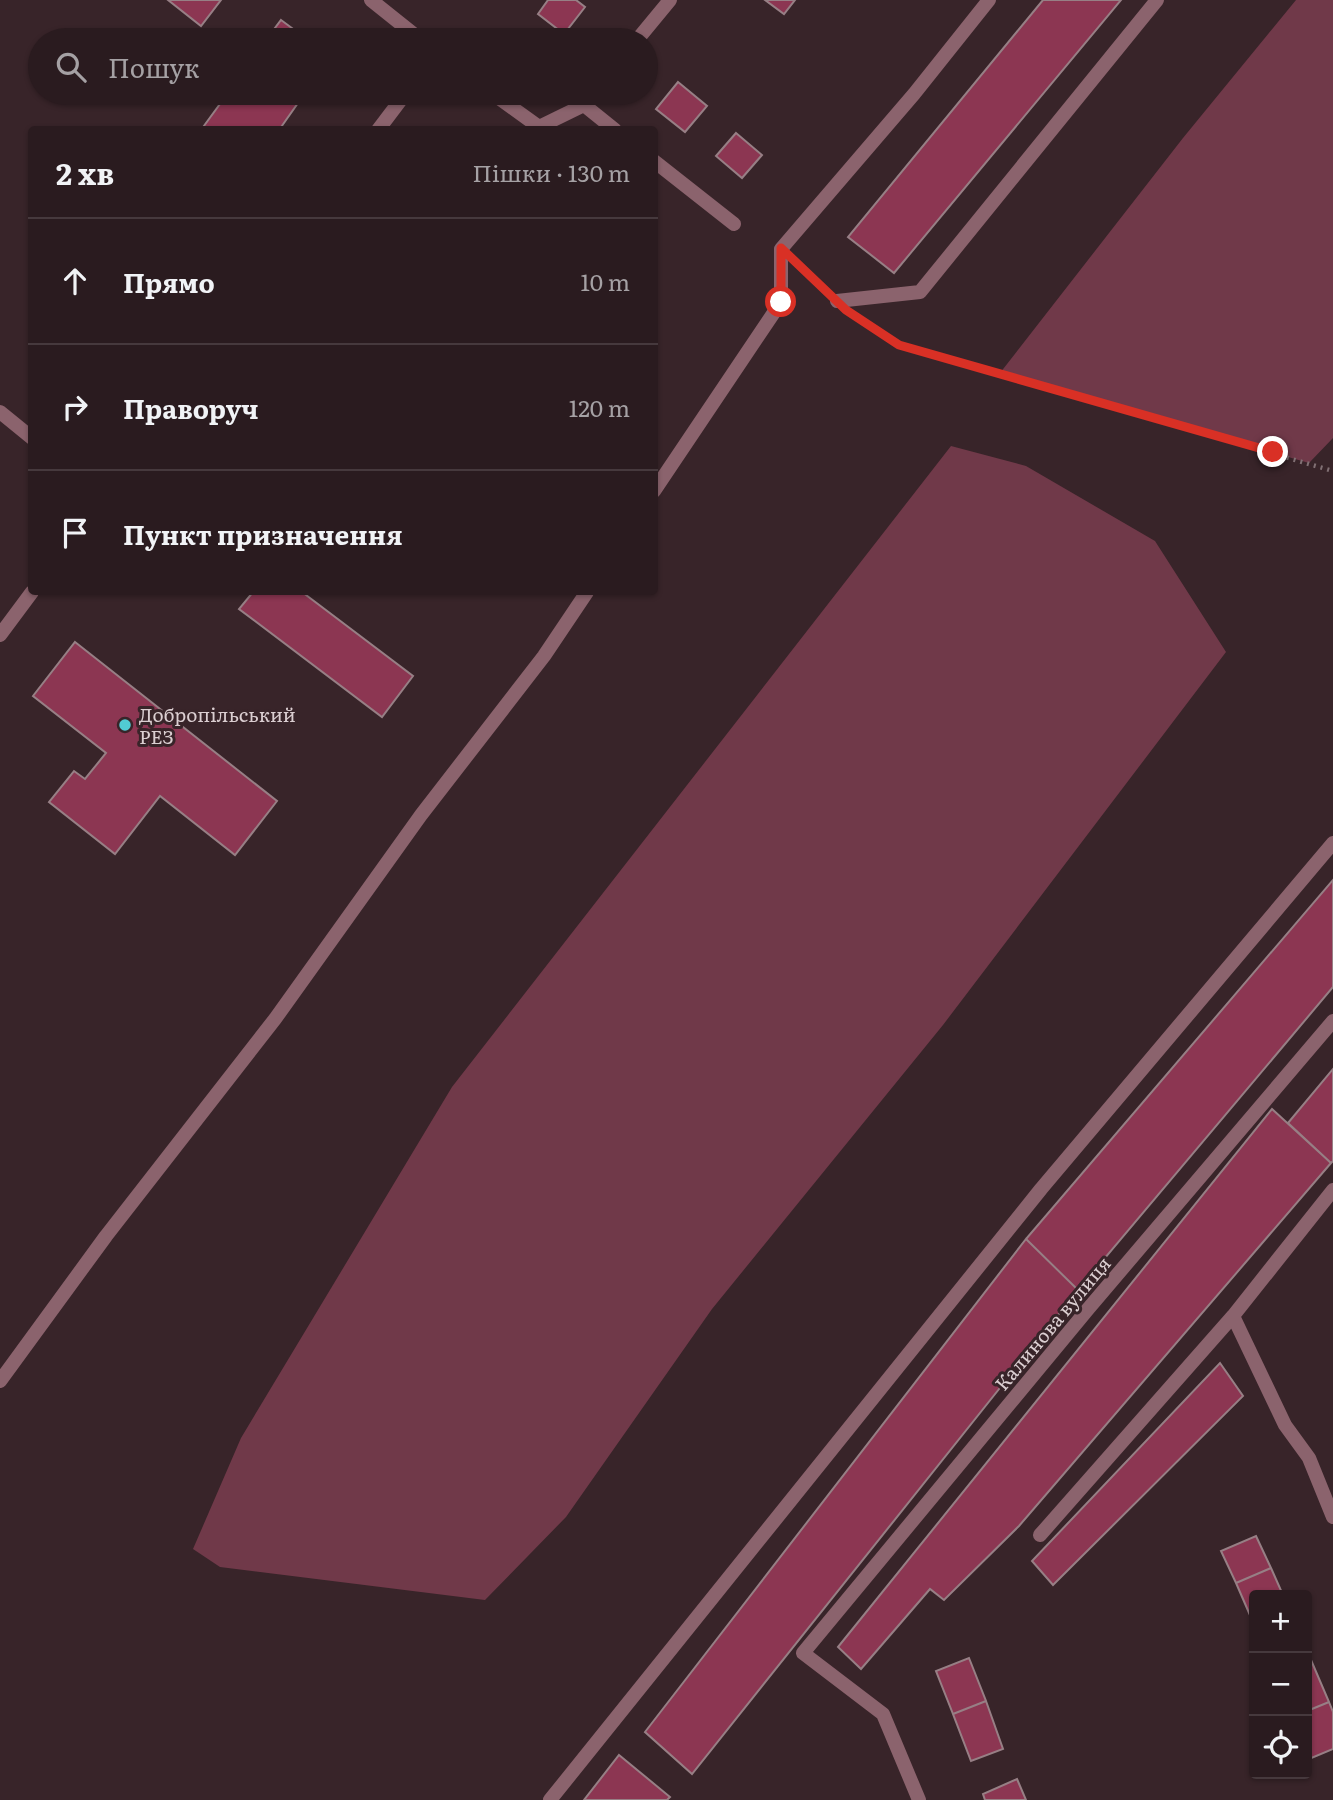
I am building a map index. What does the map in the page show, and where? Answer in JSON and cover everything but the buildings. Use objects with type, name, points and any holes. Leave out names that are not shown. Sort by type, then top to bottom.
[{"type":"street","points":[[371,0],[406,28]]},
{"type":"street","points":[[648,28],[670,0]]},
{"type":"street","points":[[658,485],[781,302],[781,248],[914,94],[989,0]]},
{"type":"street","points":[[836,301],[920,292],[1157,0]]},
{"type":"street","points":[[381,126],[396,105]]},
{"type":"street","points":[[509,105],[538,126]]},
{"type":"street","points":[[541,126],[584,105],[610,126]]},
{"type":"street","points":[[658,164],[734,224]]},
{"type":"street","points":[[0,412],[28,435]]},
{"type":"street","points":[[0,635],[30,595]]},
{"type":"street","points":[[0,1381],[106,1236],[275,1018],[421,815],[544,656],[585,595]]},
{"type":"street","points":[[550,1800],[1041,1189],[1333,843]]},
{"type":"street","name":"Калинова вулиця","points":[[919,1800],[883,1714],[803,1653],[1088,1309],[1333,1021]]},
{"type":"street","points":[[1040,1535],[1233,1316],[1333,1190]]},
{"type":"street","points":[[1233,1316],[1285,1425],[1309,1458],[1333,1517]]},
{"type":"path","points":[[781,248],[836,301],[899,345],[1333,471]]},
{"type":"shaded area","points":[[1296,0],[1333,0],[1333,438],[1309,463],[1000,373],[1183,138]]},
{"type":"shaded area","points":[[951,446],[1026,466],[1155,541],[1226,652],[943,1025],[712,1309],[566,1517],[485,1600],[220,1567],[193,1549],[241,1438],[452,1087]]},
{"type":"place","name":"Добропільський РЕЗ","points":[[125,725]]},
{"type":"route","points":[[781,302],[781,248],[846,310],[899,345],[1273,452]]}]
